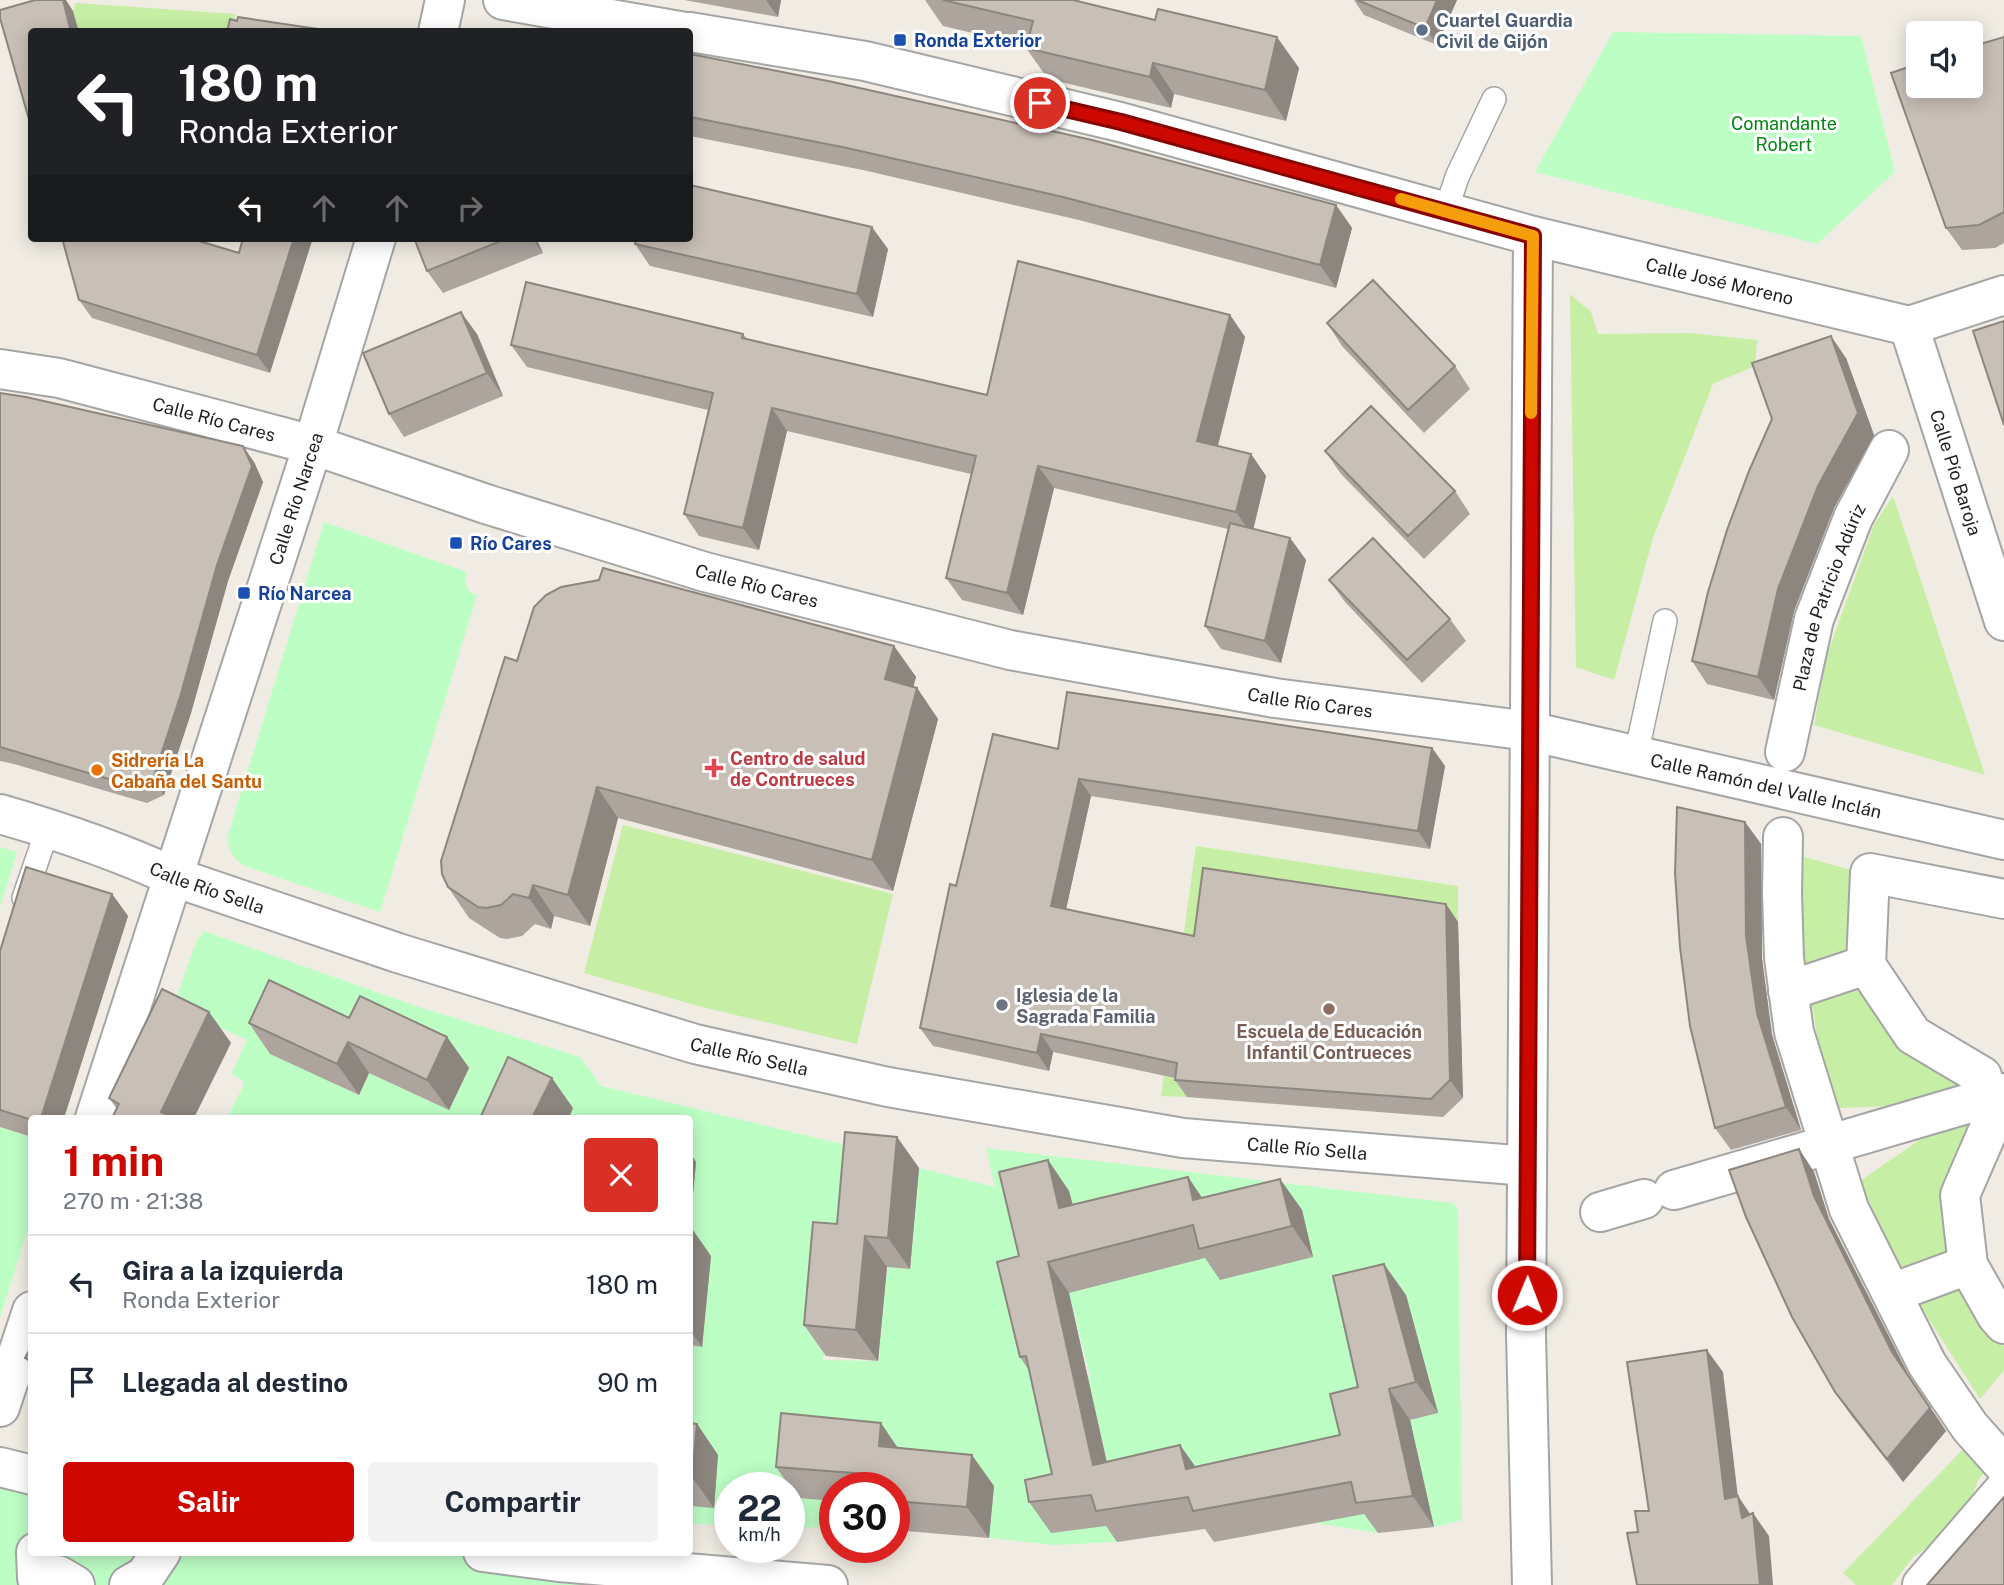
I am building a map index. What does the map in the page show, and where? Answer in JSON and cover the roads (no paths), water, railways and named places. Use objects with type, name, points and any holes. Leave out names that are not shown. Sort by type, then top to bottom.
[{"type":"street","points":[[439,28],[445,0]]},
{"type":"street","points":[[503,0],[664,28]]},
{"type":"street","points":[[693,33],[865,61],[960,83],[1121,122],[1533,236],[1526,1334],[1532,1585]]},
{"type":"street","name":"Calle José Moreno","points":[[1533,236],[1909,326]]},
{"type":"street","name":"Calle Río Narcea","points":[[96,1115],[313,445],[375,242]]},
{"type":"street","points":[[1909,326],[2004,295]]},
{"type":"street","name":"Calle Pío Baroja","points":[[1909,326],[2004,621]]},
{"type":"street","name":"Calle Río Cares","points":[[0,369],[59,379],[313,445],[486,504],[705,572],[1010,650],[1275,698],[1529,731]]},
{"type":"street","name":"Plaza de Patricio Adúriz","points":[[1785,752],[1814,619],[1853,518],[1889,450]]},
{"type":"street","name":"Calle Ramón del Valle Inclán","points":[[1529,731],[2004,840]]},
{"type":"street","name":"Calle Río Sella","points":[[0,814],[48,828],[139,861],[174,877],[398,953],[695,1044],[888,1087],[1183,1138],[1527,1166]]},
{"type":"street","points":[[1783,837],[1782,893],[1788,991],[1794,1032],[1849,1209],[1927,1364],[1970,1427],[2004,1465]]},
{"type":"street","points":[[2004,899],[1870,873],[1866,965],[1913,1035],[1982,1076],[1995,1095],[1993,1119],[1960,1195],[1968,1265],[2004,1324]]},
{"type":"street","points":[[1788,991],[1866,965]]},
{"type":"street","points":[[1600,1212],[1995,1095]]},
{"type":"street","points":[[1892,1293],[1968,1265]]},
{"type":"street","points":[[0,1407],[28,1323]]},
{"type":"street","points":[[0,1467],[28,1474]]},
{"type":"street","points":[[1922,1585],[2004,1490]]},
{"type":"street","points":[[36,1556],[37,1578],[58,1576],[75,1585]]},
{"type":"street","points":[[129,1585],[145,1576],[158,1556]]},
{"type":"street","points":[[511,1556],[828,1585]]},
{"type":"lane","points":[[1446,211],[1457,177],[1494,99]]},
{"type":"lane","points":[[1636,755],[1665,621]]},
{"type":"lane","points":[[18,918],[48,828]]},
{"type":"place","name":"Cuartel Guardia Civil de Gijón","points":[[1422,30]]},
{"type":"place","name":"Ronda Exterior","points":[[900,40]]},
{"type":"place","name":"Río Cares","points":[[456,543]]},
{"type":"place","name":"Río Narcea","points":[[244,593]]},
{"type":"place","name":"Centro de salud de Contrueces","points":[[714,768]]},
{"type":"place","name":"Sidrería La Cabaña del Santu","points":[[97,770]]},
{"type":"place","name":"Iglesia de la Sagrada Familia","points":[[1002,1005]]},
{"type":"place","name":"Escuela de Educación Infantil Contrueces","points":[[1329,1009]]},
{"type":"park label","name":"Comandante Robert","points":[[1784,133]]}]
